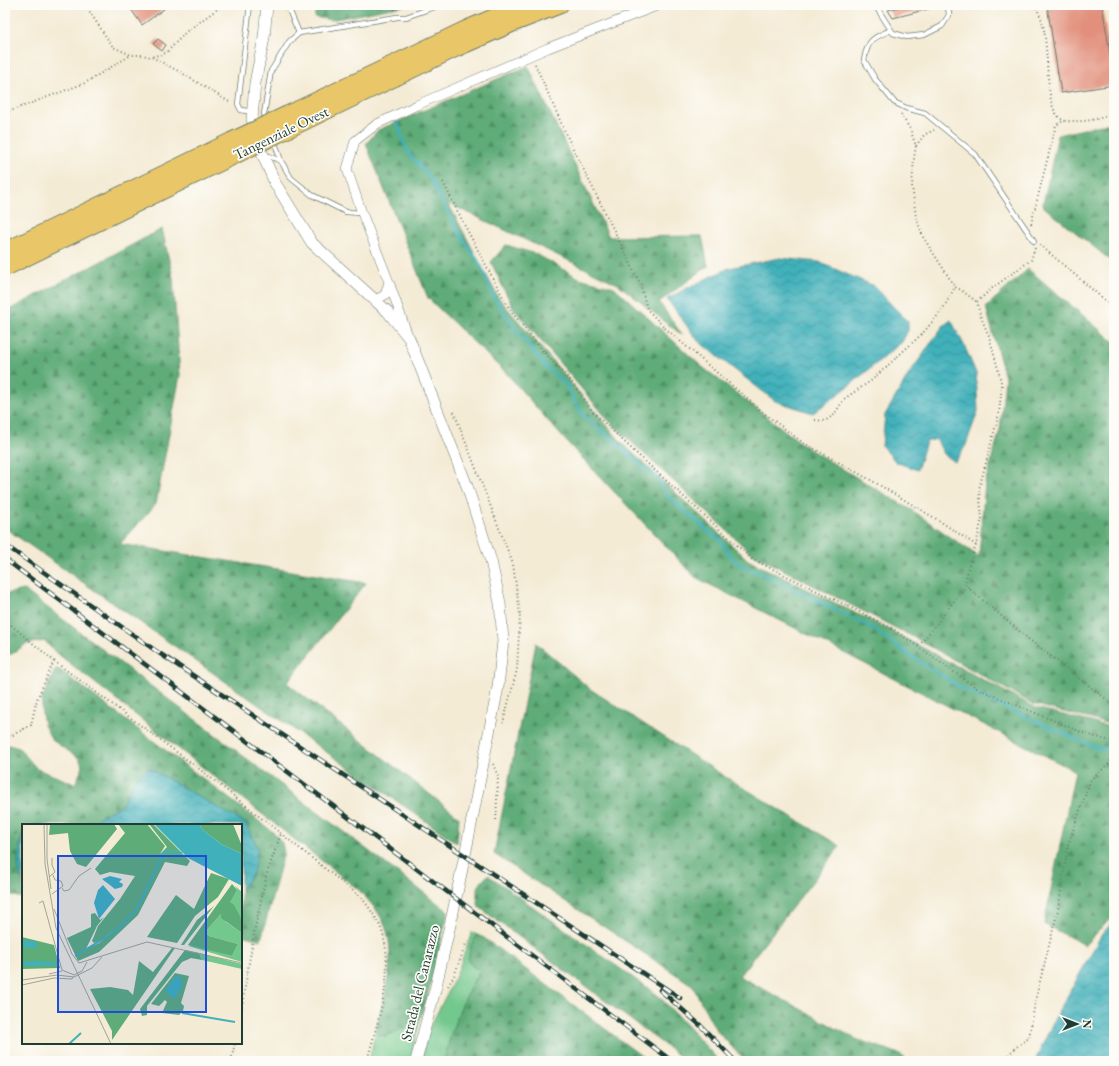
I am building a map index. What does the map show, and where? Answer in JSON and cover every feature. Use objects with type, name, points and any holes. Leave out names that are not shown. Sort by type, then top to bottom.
[{"type":"highway","name":"Tangenziale Ovest","points":[[5,251],[234,148],[290,121],[466,29],[522,5]]},
{"type":"highway","name":"Tangenziale Ovest","points":[[290,121],[514,23],[560,5]]},
{"type":"highway","name":"Tangenziale Ovest","points":[[5,268],[234,148]]},
{"type":"street","name":"Strada del Canarazzo","points":[[267,5],[264,38],[255,83],[252,119],[262,153],[275,183],[312,243],[388,312],[409,338],[467,486],[491,561],[500,604],[503,641],[498,687],[453,912],[436,986],[416,1061]]},
{"type":"street","points":[[409,338],[347,169],[355,141],[377,124],[410,108],[531,55],[658,5]]},
{"type":"street","points":[[375,300],[385,295],[389,282]]},
{"type":"lane","points":[[250,5],[238,104],[241,110],[253,112]]},
{"type":"lane","points":[[287,5],[299,33]]},
{"type":"lane","points":[[268,126],[264,114],[271,71],[289,42],[299,33],[406,17],[440,5]]},
{"type":"lane","points":[[875,5],[893,33],[907,37],[924,34],[942,26],[949,15],[948,5]]},
{"type":"lane","points":[[891,30],[875,37],[866,47],[864,60],[875,78],[894,102],[906,108],[925,114],[975,154],[1034,241]]},
{"type":"lane","points":[[271,132],[281,161],[291,178],[312,195],[346,212],[362,213]]},
{"type":"lane","points":[[262,153],[281,161]]},
{"type":"path","points":[[85,5],[113,47],[131,55],[151,57],[182,73],[229,103],[238,104]]},
{"type":"path","points":[[151,57],[166,53],[187,30],[223,5]]},
{"type":"path","points":[[1033,5],[1038,10],[1043,26],[1050,97],[1054,113],[1063,120],[1081,122],[1107,116],[1114,112]]},
{"type":"path","points":[[5,114],[85,84],[131,55]]},
{"type":"path","points":[[531,55],[568,136],[640,282],[647,309],[665,328],[759,409],[802,442],[876,483],[938,520],[976,545]]},
{"type":"path","points":[[894,102],[910,129],[916,146]]},
{"type":"path","points":[[977,302],[991,289],[1031,260],[1034,241],[1030,228],[1034,208],[1056,125],[1063,120]]},
{"type":"path","points":[[919,646],[966,586],[965,583],[969,565],[976,545],[982,518],[979,489],[999,413],[1002,386],[989,336],[980,315],[977,302],[956,287],[923,237],[916,217],[912,186],[916,146],[924,135],[941,126]]},
{"type":"path","points":[[443,182],[510,310],[543,351],[570,380],[599,417],[636,453],[752,559],[852,608],[893,630],[919,646],[978,689],[1086,734],[1107,740],[1114,740]]},
{"type":"path","points":[[1034,241],[1114,308]]},
{"type":"path","points":[[815,420],[825,421],[834,415],[844,399],[872,380],[923,333],[943,309],[956,287]]},
{"type":"path","points":[[966,586],[1031,641],[1114,705]]},
{"type":"path","points":[[5,620],[54,661],[206,774],[362,898],[372,911],[380,927],[385,944],[386,982],[367,1061]]},
{"type":"path","points":[[5,736],[11,736],[31,725],[38,699],[54,661]]},
{"type":"path","points":[[487,744],[498,776],[496,822]]},
{"type":"path","points":[[1003,1061],[1015,1048],[1029,1038],[1036,997],[1058,910],[1068,844],[1091,779],[1108,765],[1114,755]]},
{"type":"path","points":[[242,1005],[254,933],[267,873],[281,834]]},
{"type":"path","points":[[231,1061],[235,1044]]},
{"type":"green space","points":[[315,5],[407,5],[331,20],[315,17]]},
{"type":"green space","points":[[528,66],[609,237],[702,236],[708,266],[659,302],[682,335],[618,284],[448,203],[498,297],[623,444],[748,560],[878,624],[1036,708],[1114,728],[1114,915],[1085,945],[1044,924],[1075,771],[695,577],[566,441],[507,374],[428,298],[366,144],[378,130]]},
{"type":"green space","points":[[1114,122],[1114,263],[1044,207],[1043,204],[1058,135]]},
{"type":"green space","points":[[162,229],[173,278],[180,375],[156,504],[120,544],[366,583],[287,683],[459,817],[457,843],[5,528],[5,312]]},
{"type":"green space","points":[[506,245],[536,254],[579,278],[614,287],[701,366],[809,449],[913,511],[979,557],[985,483],[1000,430],[1005,378],[986,307],[1028,269],[1114,342],[1114,725],[1033,704],[917,639],[751,553],[609,421],[513,308],[491,262]]},
{"type":"green space","points":[[24,590],[448,911],[431,983],[421,1016],[404,1028],[386,1036],[375,1034],[388,976],[390,947],[382,919],[359,890],[53,650],[45,641],[26,644],[12,654],[5,654],[5,594]]},
{"type":"green space","points":[[536,643],[590,689],[724,776],[840,846],[739,976],[856,1039],[897,1053],[909,1061],[745,1061],[716,1030],[692,985],[494,854]]},
{"type":"green space","points":[[56,669],[60,670],[273,832],[282,843],[284,852],[261,940],[242,935],[242,889],[253,873],[245,823],[149,768],[136,778],[122,805],[98,818],[96,824],[22,824],[22,837],[18,856],[20,878],[22,880],[22,898],[10,895],[5,875],[5,744],[19,748],[37,769],[75,784],[83,767],[79,758],[52,740],[44,725],[42,698]]},
{"type":"green space","points":[[488,875],[659,996],[719,1061],[686,1061],[479,907],[477,893],[479,886]]},
{"type":"green space","points":[[472,932],[477,935],[471,945],[472,966],[480,970],[458,1014],[444,1061],[421,1061],[428,1031],[456,976]]},
{"type":"green space","points":[[477,935],[484,938],[648,1061],[579,1061],[576,1059],[574,1061],[444,1061],[458,1014],[480,970],[472,966],[468,958],[471,945]]},
{"type":"green space","points":[[421,1016],[410,1061],[369,1061],[375,1034],[386,1036],[404,1028]]},
{"type":"water","points":[[780,258],[819,262],[874,286],[908,322],[908,330],[902,342],[849,386],[813,413],[775,401],[698,341],[667,299],[729,268]]},
{"type":"water","points":[[951,320],[976,373],[978,411],[966,445],[955,462],[944,454],[936,439],[926,442],[917,470],[896,462],[882,446],[885,415],[909,374],[943,326]]},
{"type":"water","points":[[149,768],[245,823],[258,849],[253,873],[242,889],[242,824],[96,824],[98,818],[122,805],[136,778]]},
{"type":"water","points":[[22,836],[22,879],[18,864]]},
{"type":"water","points":[[1114,921],[1114,1061],[1035,1061],[1054,1020],[1102,934]]},
{"type":"building","points":[[128,5],[162,5],[164,9],[142,25]]},
{"type":"building","points":[[907,5],[935,5],[936,7],[893,18],[888,10]]},
{"type":"building","points":[[1047,5],[1102,5],[1114,85],[1061,93]]},
{"type":"building","points":[[158,39],[166,45],[162,51],[153,44]]},
{"type":"waterway","points":[[397,122],[407,151],[430,178],[455,226],[481,266],[493,296],[513,326],[545,366],[565,384],[583,415],[658,479],[668,496],[719,539],[730,555],[741,566],[760,573],[872,628],[915,659],[961,688],[1092,746],[1100,749],[1114,747]]},
{"type":"railway","points":[[5,545],[159,653],[680,998]]},
{"type":"railway","points":[[5,559],[672,1061]]},
{"type":"railway","points":[[660,990],[700,1025],[735,1061]]}]
